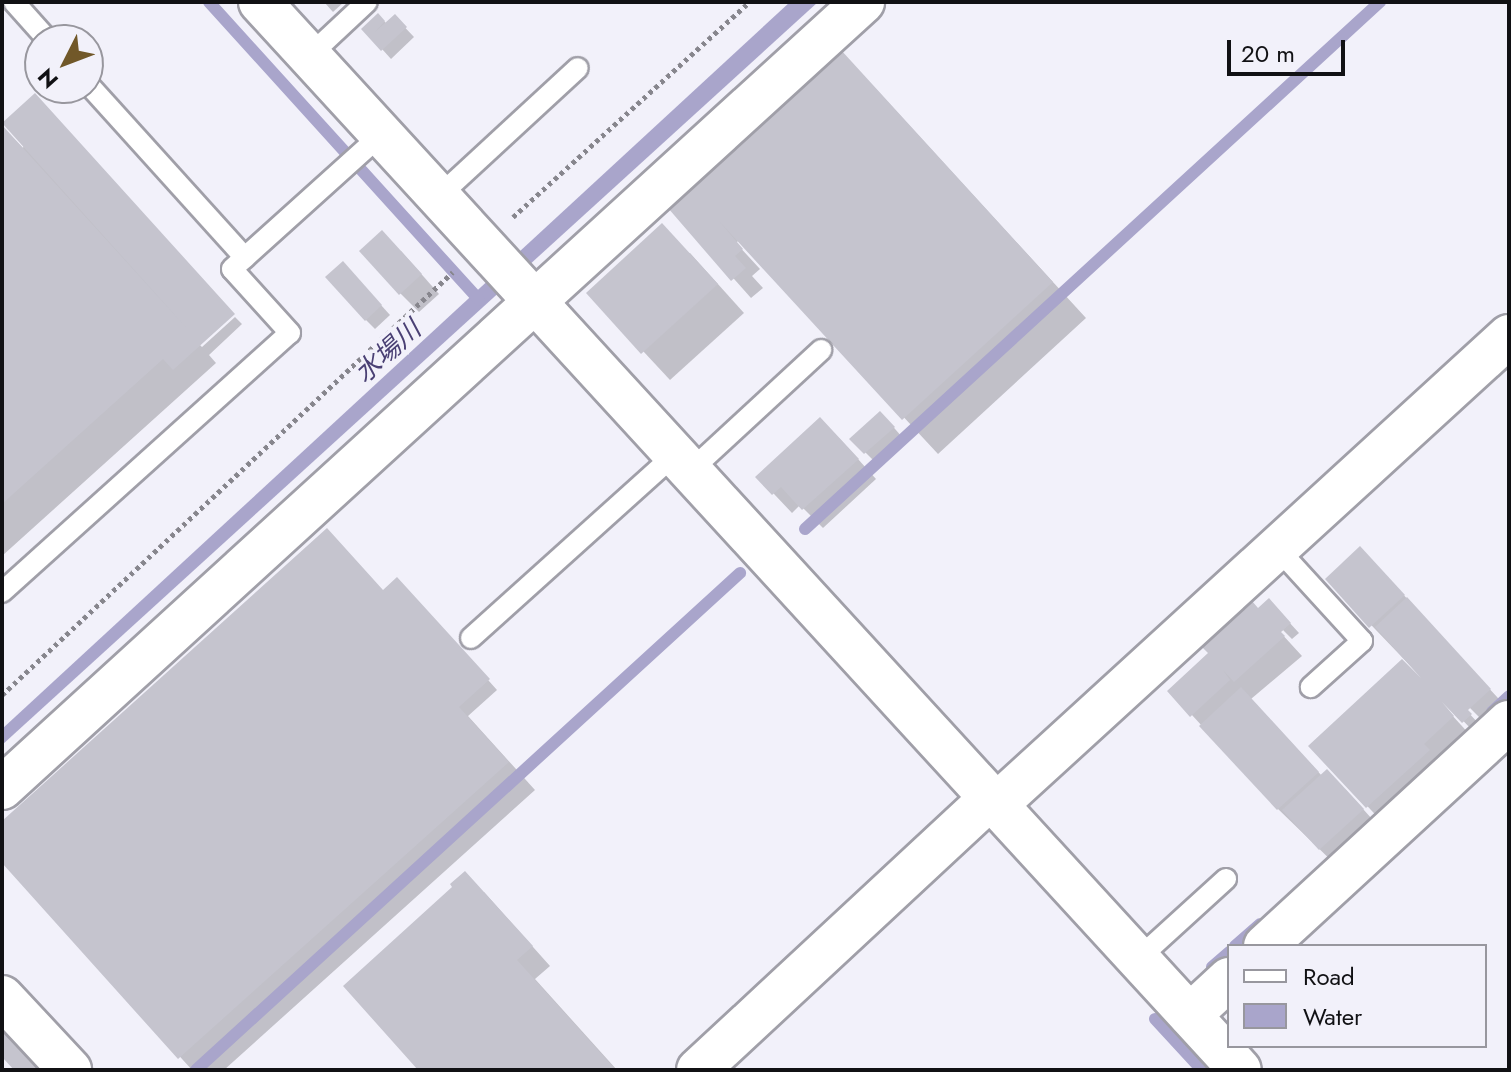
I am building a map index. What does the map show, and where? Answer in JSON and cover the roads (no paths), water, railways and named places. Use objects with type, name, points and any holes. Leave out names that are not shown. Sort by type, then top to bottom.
[{"type":"street","points":[[260,2],[309,56],[373,142],[438,197],[1240,1070]]},
{"type":"street","points":[[2,788],[529,298],[863,2]]},
{"type":"street","points":[[698,1070],[1509,336]]},
{"type":"street","points":[[1267,944],[1509,722]]},
{"type":"street","points":[[1190,1015],[1227,981]]},
{"type":"street","points":[[2,997],[70,1070]]},
{"type":"lane","points":[[14,2],[34,24]]},
{"type":"lane","points":[[309,56],[367,2]]},
{"type":"lane","points":[[438,197],[578,68]]},
{"type":"lane","points":[[104,102],[245,258]]},
{"type":"lane","points":[[2,592],[290,333],[232,269],[373,142]]},
{"type":"lane","points":[[471,638],[821,350]]},
{"type":"lane","points":[[1277,548],[1362,641],[1311,687]]},
{"type":"lane","points":[[1138,959],[1226,879]]},
{"type":"water","points":[[790,2],[818,2],[2,745],[2,729]]},
{"type":"waterway","points":[[209,2],[479,300]]},
{"type":"waterway","points":[[805,529],[1380,2]]},
{"type":"waterway","points":[[196,1070],[740,573]]},
{"type":"waterway","points":[[1492,712],[1509,696]]},
{"type":"waterway","points":[[1237,944],[1260,924]]},
{"type":"waterway","points":[[1212,967],[1227,954]]},
{"type":"waterway","points":[[1155,1019],[1202,1070]]},
{"type":"water label","name":"水場川","points":[[388,352]]}]
